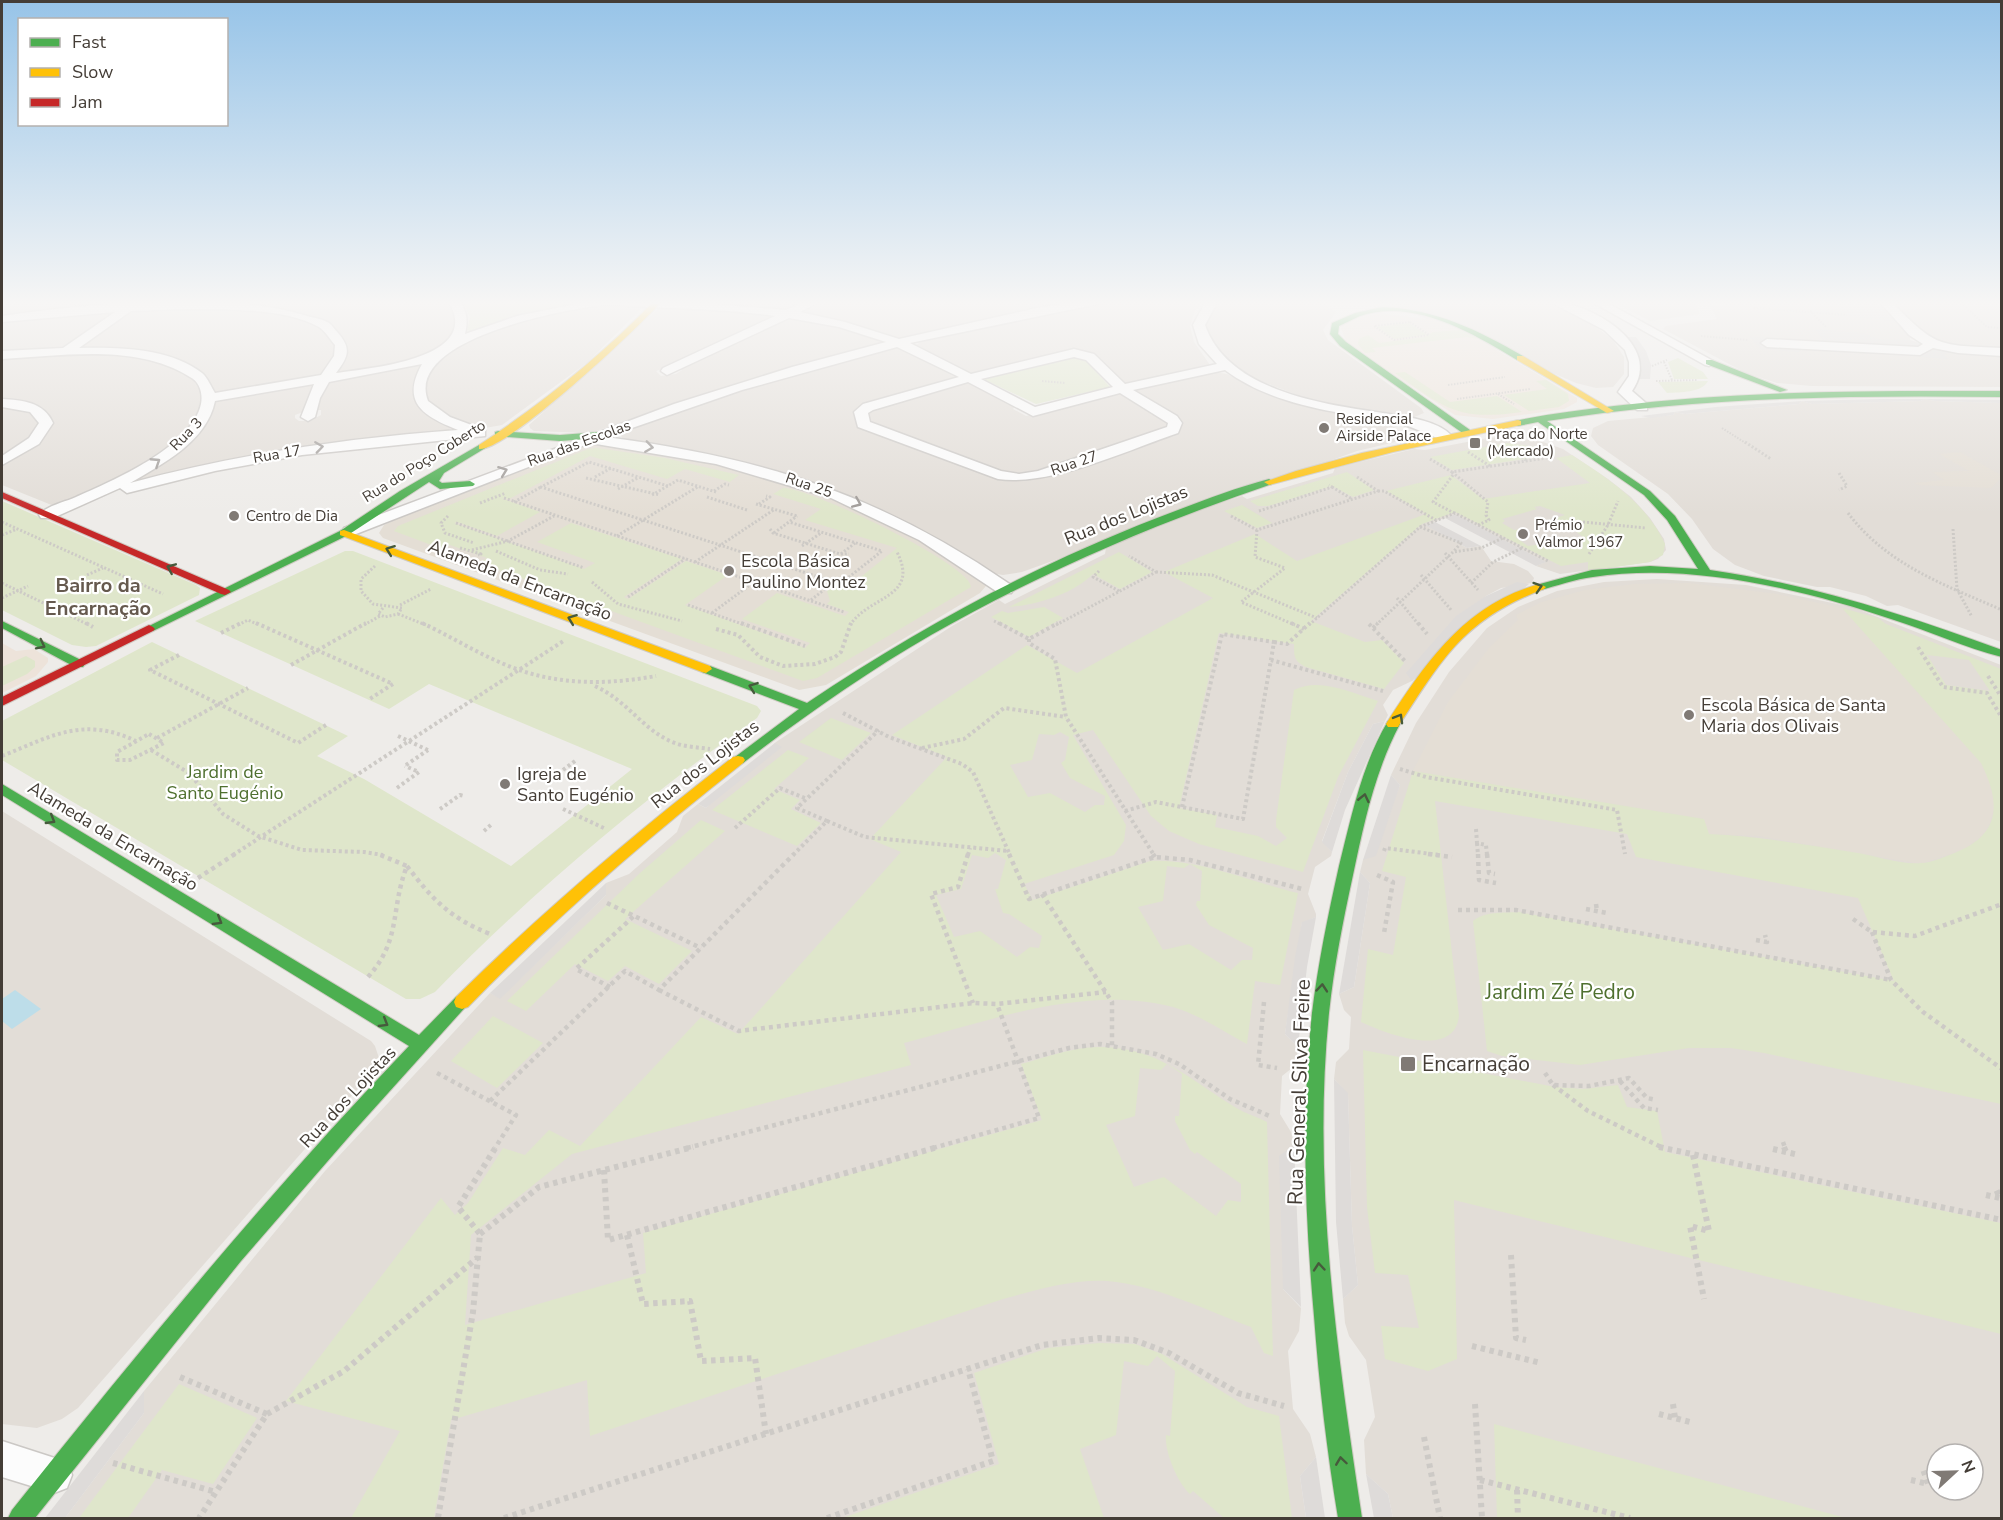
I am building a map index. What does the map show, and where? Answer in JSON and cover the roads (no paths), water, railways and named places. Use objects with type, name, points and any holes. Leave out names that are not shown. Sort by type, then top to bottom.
[{"type":"street","name":"Rua 3","points":[[47,515],[137,473],[180,444],[201,422],[209,398],[206,386],[200,378],[188,372]]},
{"type":"street","points":[[308,417],[312,402],[329,372]]},
{"type":"street","points":[[209,398],[358,372]]},
{"type":"street","points":[[423,372],[419,379],[419,396],[430,411],[480,434]]},
{"type":"street","name":"Rua do Poço Coberto","points":[[344,533],[380,506],[440,472],[498,434],[583,372]]},
{"type":"street","name":"Rua das Escolas","points":[[344,533],[594,437],[793,372]]},
{"type":"street","points":[[955,372],[1033,412],[1122,388],[1199,372]]},
{"type":"street","name":"Rua 27","points":[[991,372],[868,407],[861,412],[863,424],[868,429],[998,475],[1026,478],[1173,430],[1175,423],[1172,419],[1122,388],[1106,372]]},
{"type":"street","points":[[1237,372],[1260,385],[1301,400],[1349,412],[1421,424],[1445,436]]},
{"type":"street","points":[[1383,372],[1467,432]]},
{"type":"street","points":[[1543,372],[1610,411]]},
{"type":"street","points":[[1635,372],[1625,392],[1642,407]]},
{"type":"street","points":[[1715,372],[1735,398]]},
{"type":"street","points":[[1735,372],[1795,394]]},
{"type":"street","name":"Rua dos Lojistas","points":[[20,1518],[232,1254],[421,1045],[502,964],[627,849],[722,771],[808,708],[889,655],[1005,589],[1096,545],[1217,498],[1313,468],[1445,436],[1610,411],[1735,398],[1795,394],[2001,394]]},
{"type":"street","points":[[2,403],[32,408],[40,412],[46,423],[39,436],[30,444],[2,461]]},
{"type":"street","points":[[1541,421],[1647,493],[1671,519],[1706,573]]},
{"type":"street","points":[[498,434],[534,437],[594,437]]},
{"type":"street","name":"Rua 17","points":[[78,502],[195,470],[283,453],[385,439],[498,434]]},
{"type":"street","points":[[534,437],[542,440],[547,447],[536,458]]},
{"type":"street","name":"Rua 25","points":[[594,437],[696,455],[810,485],[871,509],[915,530],[1005,589]]},
{"type":"street","points":[[440,472],[434,482],[440,486],[470,484]]},
{"type":"street","points":[[2,495],[225,592]]},
{"type":"street","points":[[2,702],[344,533]]},
{"type":"street","name":"Alameda da Encarnação","points":[[344,533],[808,708]]},
{"type":"street","name":"Rua General Silva Freire","points":[[1350,1518],[1327,1352],[1315,1219],[1316,1081],[1324,970],[1348,852],[1376,762],[1402,713],[1434,666],[1473,622],[1503,601],[1538,587],[1571,578],[1622,572],[1706,573],[1814,592],[1903,617],[2001,654]]},
{"type":"street","points":[[2,624],[79,664]]},
{"type":"street","name":"Alameda da Encarnação","points":[[2,789],[421,1045]]},
{"type":"street","points":[[2,1459],[54,1475]]},
{"type":"water","points":[[15,990],[41,1009],[12,1029],[2,1021],[2,999]]},
{"type":"place","name":"Residencial Airside Palace","points":[[1324,428]]},
{"type":"place","name":"Praça do Norte (Mercado)","points":[[1475,443]]},
{"type":"place","name":"Centro de Dia","points":[[234,516]]},
{"type":"place","name":"Prémio Valmor 1967","points":[[1523,534]]},
{"type":"place","name":"Escola Básica Paulino Montez","points":[[729,571]]},
{"type":"place","name":"Escola Básica de Santa Maria dos Olivais","points":[[1689,715]]},
{"type":"place","name":"Igreja de Santo Eugénio","points":[[505,784]]},
{"type":"place","name":"Encarnação","points":[[1408,1064]]},
{"type":"district","name":"Bairro da Encarnação","points":[[98,596]]},
{"type":"park label","name":"Jardim de Santo Eugénio","points":[[225,782]]},
{"type":"park label","name":"Jardim Zé Pedro","points":[[1560,992]]}]
